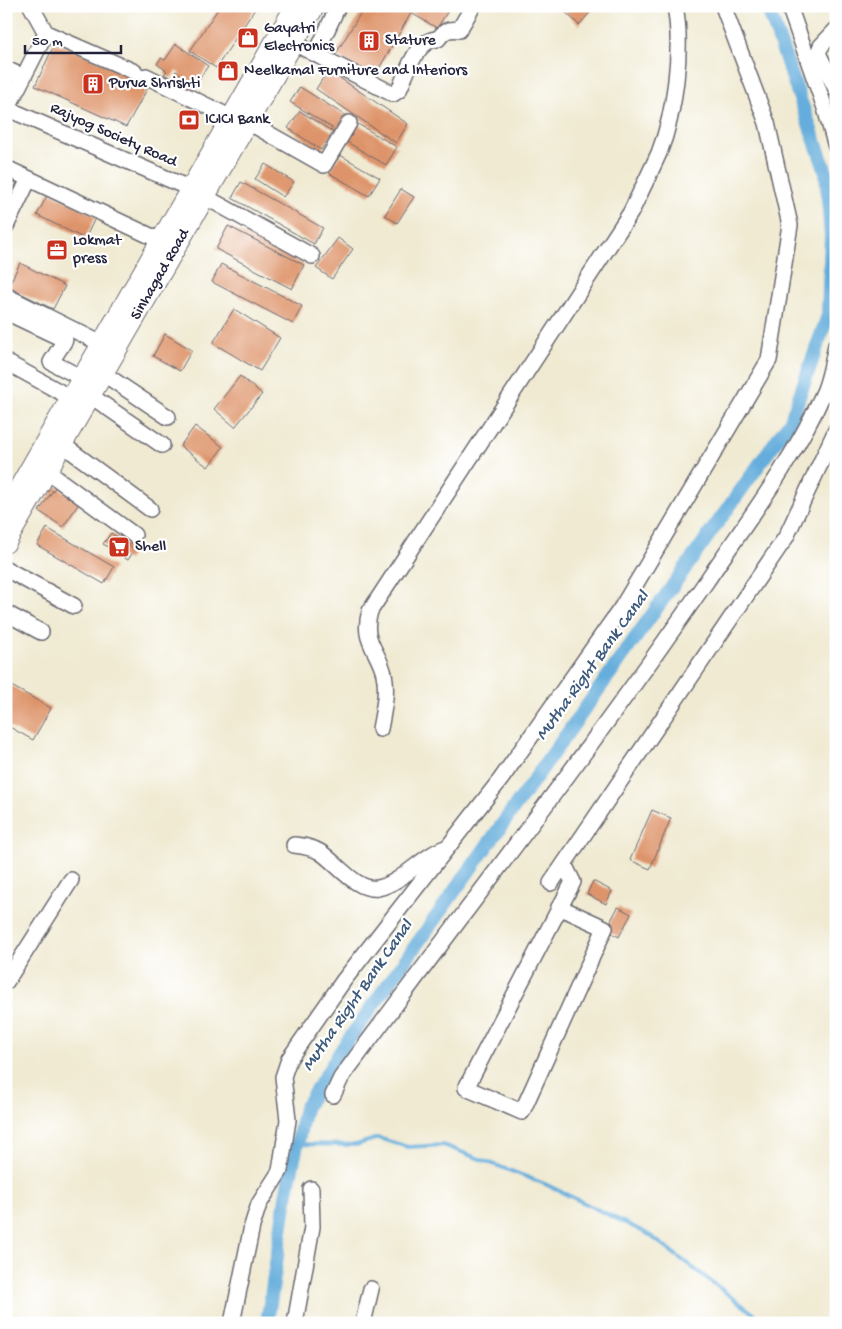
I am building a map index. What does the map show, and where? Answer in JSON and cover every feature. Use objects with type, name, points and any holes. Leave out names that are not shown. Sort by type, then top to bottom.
[{"type":"main road","name":"Sinhagad Road","points":[[6,544],[63,445],[93,384],[240,120],[295,6]]},
{"type":"main road","name":"Sinhagad Road","points":[[240,120],[294,42],[315,6]]},
{"type":"main road","name":"Sinhagad Road","points":[[6,510],[70,398],[93,384],[102,344],[161,242],[198,193]]},
{"type":"street","points":[[31,6],[46,33],[240,120],[324,166],[349,123]]},
{"type":"street","points":[[316,54],[338,6]]},
{"type":"street","points":[[294,42],[393,94],[399,90],[421,45],[430,39],[438,39],[444,32],[451,29],[458,30],[473,6]]},
{"type":"street","points":[[380,730],[386,684],[384,673],[367,636],[366,623],[370,611],[630,212],[659,153],[672,110],[677,51],[675,6]]},
{"type":"street","points":[[232,1323],[252,1226],[260,1204],[280,1171],[288,1120],[283,1078],[288,1059],[344,980],[450,847],[501,779],[622,607],[769,360],[790,225],[767,123],[723,6]]},
{"type":"street","points":[[789,6],[825,108],[836,147]]},
{"type":"street","points":[[836,30],[821,46],[818,54],[836,88]]},
{"type":"street","points":[[7,108],[46,33]]},
{"type":"street","points":[[6,68],[23,76]]},
{"type":"street","name":"Rajyog Society Road","points":[[7,108],[198,193],[312,256]]},
{"type":"street","points":[[6,168],[161,242]]},
{"type":"street","points":[[6,226],[29,179]]},
{"type":"street","points":[[6,296],[102,344]]},
{"type":"street","points":[[6,312],[65,340],[50,362],[93,384],[168,417]]},
{"type":"street","points":[[333,1095],[341,1078],[485,888],[656,655],[740,531],[797,444],[825,391],[836,345]]},
{"type":"street","points":[[6,362],[70,398]]},
{"type":"street","points":[[93,384],[162,445]]},
{"type":"street","points":[[551,883],[786,537],[836,430]]},
{"type":"street","points":[[63,445],[150,509]]},
{"type":"street","points":[[48,472],[134,535]]},
{"type":"street","points":[[6,569],[74,606]]},
{"type":"street","points":[[6,613],[41,632]]},
{"type":"street","points":[[294,845],[307,847],[321,853],[355,880],[370,888],[378,888],[392,881],[435,851],[450,847]]},
{"type":"street","points":[[557,912],[605,928],[522,1112],[466,1088],[572,882],[564,864]]},
{"type":"street","points":[[6,982],[71,880]]},
{"type":"street","points":[[557,912],[589,932]]},
{"type":"street","points":[[295,1323],[312,1227],[312,1189]]},
{"type":"street","points":[[363,1323],[371,1289]]},
{"type":"building","points":[[220,6],[257,6],[216,68],[190,51]]},
{"type":"building","name":"Stature","points":[[365,6],[451,6],[437,28],[411,13],[373,79],[335,55]]},
{"type":"building","points":[[559,6],[593,6],[594,8],[579,25]]},
{"type":"building","name":"Purva Shrishti","points":[[55,43],[151,82],[126,127],[35,86]]},
{"type":"building","points":[[176,44],[208,66],[190,92],[175,82],[180,74],[176,71],[171,78],[164,74],[167,71],[157,64],[161,58],[165,60]]},
{"type":"building","points":[[328,70],[408,124],[396,143],[316,89]]},
{"type":"building","points":[[300,87],[346,116],[337,131],[290,102]]},
{"type":"building","points":[[300,111],[333,132],[321,150],[288,128]]},
{"type":"building","points":[[356,123],[397,147],[386,165],[345,141]]},
{"type":"building","points":[[340,155],[380,178],[369,196],[329,173]]},
{"type":"building","points":[[265,164],[294,182],[283,197],[255,179]]},
{"type":"building","points":[[6,178],[17,183],[6,204]]},
{"type":"building","points":[[241,182],[323,228],[314,244],[232,198]]},
{"type":"building","points":[[401,189],[414,197],[397,223],[385,215]]},
{"type":"building","points":[[49,192],[96,216],[85,239],[37,215]]},
{"type":"building","points":[[228,226],[304,265],[292,289],[216,249]]},
{"type":"building","points":[[338,238],[353,249],[332,279],[316,268]]},
{"type":"building","points":[[20,263],[65,286],[53,309],[8,287]]},
{"type":"building","points":[[221,264],[302,306],[293,324],[212,282]]},
{"type":"building","points":[[234,309],[280,338],[260,371],[213,343]]},
{"type":"building","points":[[165,334],[192,350],[180,371],[153,356]]},
{"type":"building","points":[[240,376],[262,394],[235,427],[214,409]]},
{"type":"building","points":[[195,426],[223,447],[208,467],[180,446]]},
{"type":"building","points":[[56,486],[80,502],[63,527],[39,511]]},
{"type":"building","points":[[47,528],[114,567],[104,584],[37,545]]},
{"type":"building","name":"Shell","points":[[111,533],[135,549],[128,560],[103,544]]},
{"type":"building","points":[[6,683],[51,708],[33,740],[6,725]]},
{"type":"building","points":[[652,810],[671,818],[650,869],[630,860]]},
{"type":"building","points":[[593,881],[612,891],[606,904],[587,894]]},
{"type":"building","points":[[618,907],[631,914],[619,937],[606,930]]},
{"type":"waterway","name":"Mutha Right Bank Canal","points":[[267,1323],[287,1191],[305,1108],[344,1046],[791,420],[828,315],[831,236],[826,172],[767,6]]},
{"type":"waterway","points":[[297,1144],[356,1145],[378,1138],[408,1147],[443,1145],[545,1184],[648,1234],[766,1323]]},
{"type":"place","name":"Gayatri Electronics","points":[[248,38]]},
{"type":"place","name":"Stature","points":[[369,41]]},
{"type":"place","name":"Neelkamal Furniture and Interiors","points":[[228,71]]},
{"type":"place","name":"Purva Shrishti","points":[[93,84]]},
{"type":"place","name":"ICICI Bank","points":[[189,120]]},
{"type":"place","name":"Lokmat press","points":[[57,250]]},
{"type":"place","name":"Shell","points":[[119,547]]}]
